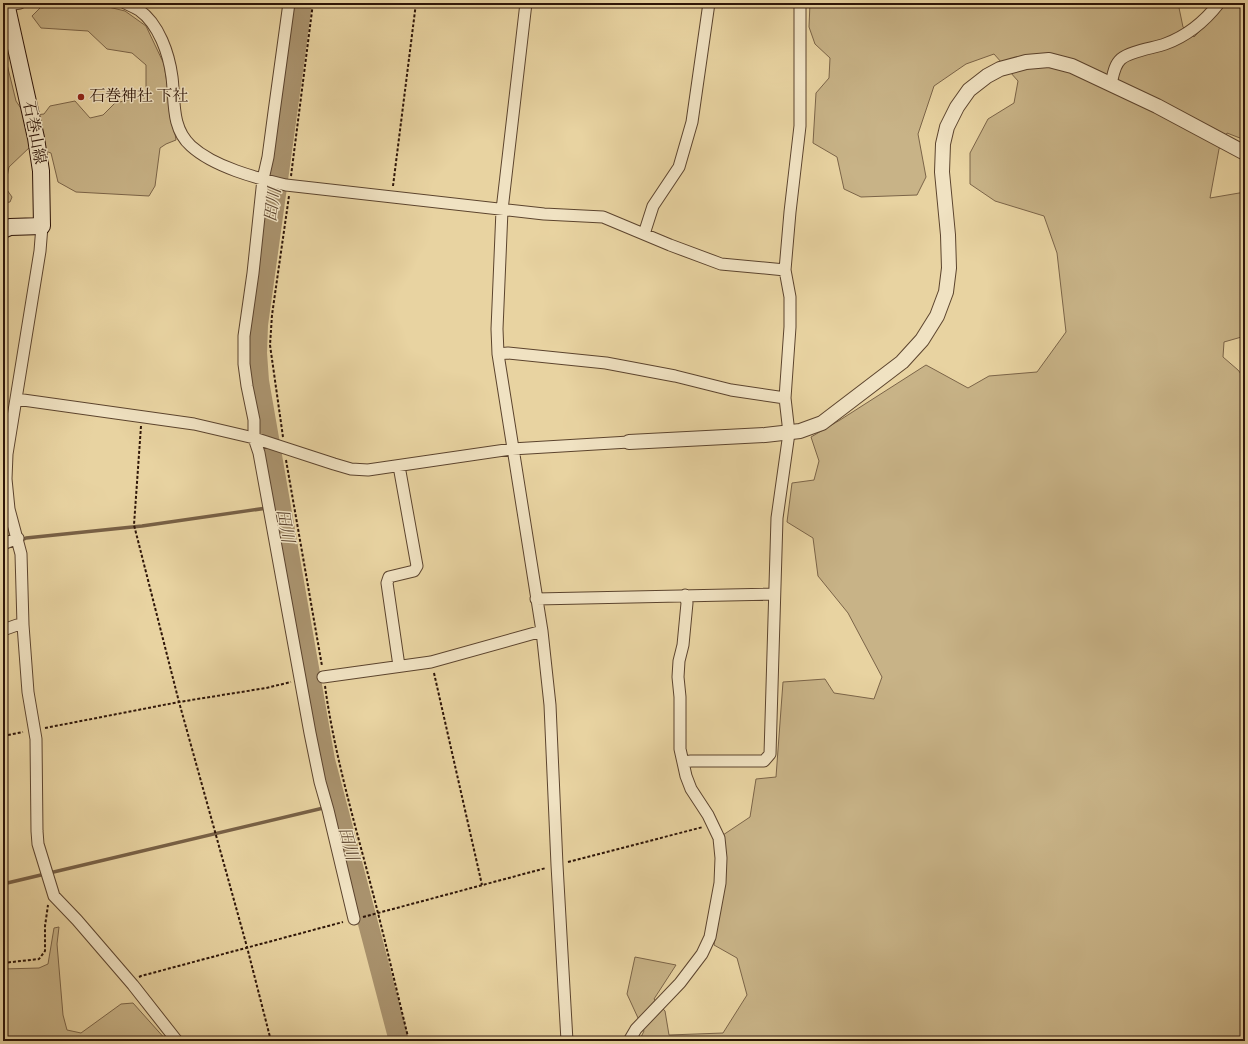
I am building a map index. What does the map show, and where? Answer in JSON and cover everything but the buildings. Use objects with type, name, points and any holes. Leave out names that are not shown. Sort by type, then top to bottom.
[{"type":"main road","name":"石巻山線","points":[[11,4],[41,171],[42,226]]},
{"type":"main road","points":[[3,230],[10,227],[42,226]]},
{"type":"street","points":[[125,3],[139,10],[153,24],[164,47],[172,76],[175,115],[178,128],[189,145],[204,157],[227,167],[266,180],[288,185],[502,210],[603,217],[670,245],[721,264],[785,270]]},
{"type":"street","points":[[289,3],[244,336],[244,364],[300,679],[320,782],[357,919]]},
{"type":"street","points":[[526,3],[502,210],[498,354],[512,450],[542,631],[550,704],[567,1041]]},
{"type":"street","points":[[644,234],[653,206],[679,167],[692,122],[709,3]]},
{"type":"street","points":[[683,762],[764,761],[770,754],[777,518],[789,433],[785,398],[790,327],[790,297],[785,270],[800,126],[800,3]]},
{"type":"street","points":[[1111,84],[1116,65],[1121,58],[1166,43],[1186,33],[1200,24],[1220,3]]},
{"type":"street","points":[[16,399],[194,424],[258,439],[334,464],[368,470],[512,450],[789,433],[822,423],[902,362],[922,340],[937,316],[946,292],[949,268],[948,235],[942,172],[942,144],[947,127],[957,108],[969,90],[987,76],[1000,69],[1026,62],[1049,60],[1072,66],[1157,106],[1245,153]]},
{"type":"street","points":[[42,226],[40,251],[7,454],[6,479],[9,509],[13,526],[18,538],[21,554],[23,625],[28,692],[37,752],[38,844],[54,896],[77,920],[133,985],[177,1041]]},
{"type":"street","points":[[498,354],[508,353],[606,363],[675,376],[732,390],[785,398]]},
{"type":"street","points":[[399,466],[417,566],[414,571],[389,577],[387,583],[399,666]]},
{"type":"street","points":[[3,544],[18,538]]},
{"type":"street","points":[[536,599],[774,594]]},
{"type":"street","points":[[628,1041],[636,1029],[680,983],[702,954],[710,937],[720,883],[721,858],[719,838],[708,815],[691,789],[686,776],[680,749],[680,697],[678,677],[679,661],[683,645],[687,603],[686,595]]},
{"type":"street","points":[[3,630],[17,625],[23,625]]},
{"type":"street","points":[[323,677],[431,662],[542,631]]},
{"type":"path","points":[[314,3],[288,185],[272,315],[270,345],[282,447],[328,711],[348,801],[410,1041]]},
{"type":"path","points":[[392,197],[416,3]]},
{"type":"path","points":[[141,417],[134,526],[179,702],[247,947],[271,1041]]},
{"type":"path","points":[[431,662],[482,884]]},
{"type":"path","points":[[3,736],[179,702],[266,688],[300,679]]},
{"type":"path","points":[[133,985],[140,976],[712,824]]},
{"type":"path","points":[[3,963],[39,959],[45,951],[45,926],[48,905],[54,896]]},
{"type":"shaded area","points":[[810,3],[1178,3],[1183,27],[1194,37],[1226,3],[1242,3],[1245,71],[1245,140],[1227,133],[1219,149],[1210,198],[1245,192],[1245,336],[1224,342],[1223,357],[1238,370],[1245,379],[1245,1041],[639,1041],[644,1031],[627,994],[635,957],[676,965],[654,999],[665,1011],[669,1035],[723,1033],[747,995],[737,958],[714,945],[723,890],[720,837],[750,817],[756,779],[776,777],[783,682],[825,679],[834,693],[874,699],[882,677],[848,613],[818,576],[813,538],[787,522],[792,483],[814,480],[819,461],[811,437],[926,365],[968,388],[989,376],[1037,372],[1066,332],[1057,253],[1044,216],[995,201],[970,184],[970,153],[988,119],[1014,103],[1018,81],[994,54],[966,64],[934,86],[918,134],[926,177],[917,195],[861,197],[844,189],[837,157],[813,143],[816,93],[829,78],[830,58],[815,44],[809,27]]},
{"type":"shaded area","points":[[96,4],[125,11],[146,26],[164,64],[176,140],[160,148],[155,186],[149,196],[76,192],[58,182],[51,153],[31,146],[9,167],[5,187],[12,197],[10,202],[3,203],[3,48],[16,101],[26,116],[44,114],[50,106],[75,101],[90,118],[103,115],[115,103],[137,98],[146,90],[146,65],[132,53],[107,49],[88,31],[41,28],[32,16],[42,6]]},
{"type":"shaded area","points":[[59,927],[57,944],[63,1015],[67,1030],[81,1033],[121,1004],[133,1003],[167,1041],[3,1041],[3,969],[39,968],[48,964],[54,928]]},
{"type":"waterway","name":"田川","points":[[302,3],[258,325],[257,353],[259,381],[325,760],[399,1041]]},
{"type":"waterway","points":[[20,541],[26,538],[142,526],[281,506]]},
{"type":"waterway","points":[[3,884],[336,805]]},
{"type":"place","name":"石巻神社 下社","points":[[81,97]]}]
